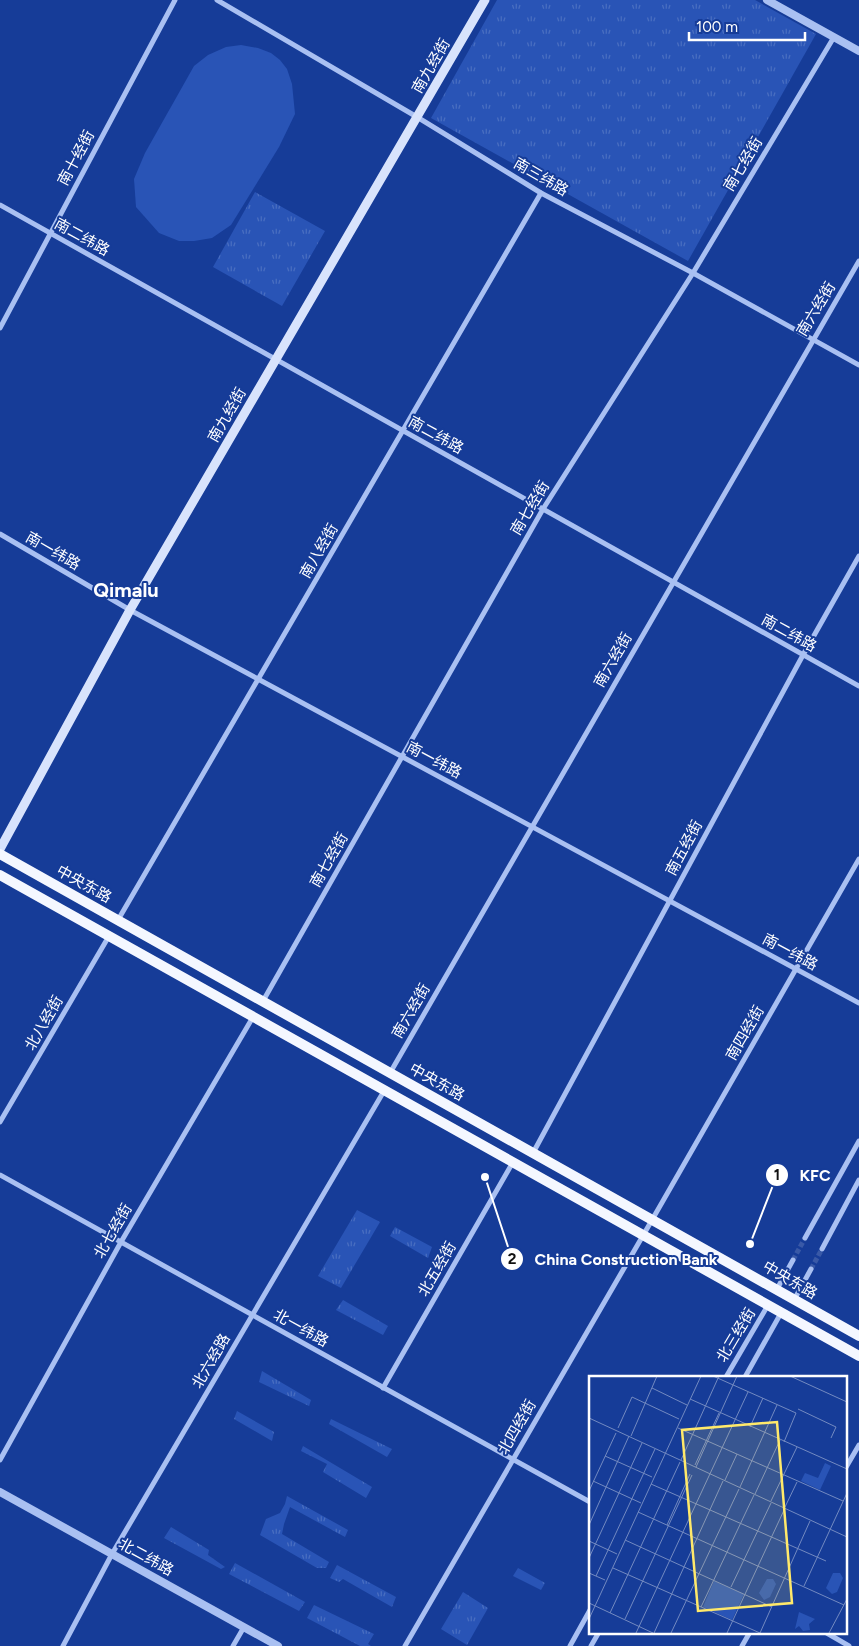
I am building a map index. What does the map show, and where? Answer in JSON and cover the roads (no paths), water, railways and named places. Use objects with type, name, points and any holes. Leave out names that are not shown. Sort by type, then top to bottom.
[{"type":"main road","name":"南九经街","points":[[0,849],[130,610],[485,0]]},
{"type":"main road","name":"中央东路","points":[[0,854],[859,1336]]},
{"type":"main road","points":[[0,875],[859,1356]]},
{"type":"street","name":"南十经街","points":[[0,328],[175,0]]},
{"type":"street","name":"南三纬路","points":[[217,0],[417,117],[541,193],[693,273],[859,365]]},
{"type":"street","points":[[767,0],[859,51]]},
{"type":"street","name":"南七经街","points":[[263,1001],[543,509],[693,273],[834,37]]},
{"type":"street","name":"南八经街","points":[[118,920],[541,193]]},
{"type":"street","name":"南二纬路","points":[[0,205],[859,686]]},
{"type":"street","name":"南六经街","points":[[390,1072],[533,828],[672,582],[859,261]]},
{"type":"street","name":"南一纬路","points":[[0,534],[130,610],[859,1003]]},
{"type":"street","name":"南五经街","points":[[533,1153],[803,655],[859,556]]},
{"type":"street","name":"南四经街","points":[[652,1220],[859,859]]},
{"type":"street","name":"北八经街","points":[[0,1122],[110,936]]},
{"type":"street","name":"北七经街","points":[[0,1460],[120,1242],[253,1016]]},
{"type":"street","name":"北六经路","points":[[63,1646],[112,1554],[385,1090]]},
{"type":"street","points":[[805,1238],[859,1141]]},
{"type":"street","name":"北五经街","points":[[383,1388],[513,1162]]},
{"type":"street","name":"北一纬路","points":[[0,1176],[589,1501]]},
{"type":"street","points":[[822,1249],[859,1180]]},
{"type":"street","name":"北四经街","points":[[404,1646],[652,1220]]},
{"type":"street","points":[[777,1289],[793,1260]]},
{"type":"street","points":[[794,1300],[811,1269]]},
{"type":"street","name":"北三经街","points":[[727,1376],[768,1305]]},
{"type":"street","points":[[746,1376],[782,1313]]},
{"type":"street","points":[[846,1467],[859,1445]]},
{"type":"street","name":"北二纬路","points":[[0,1492],[278,1646]]},
{"type":"street","points":[[570,1646],[589,1612]]},
{"type":"street","points":[[233,1646],[244,1627]]},
{"type":"street","points":[[591,1646],[597,1634]]},
{"type":"street","points":[[742,1646],[749,1634]]},
{"type":"street","points":[[828,1634],[849,1646]]},
{"type":"tunnel","points":[[793,1260],[805,1238]]},
{"type":"tunnel","points":[[811,1269],[822,1249]]},
{"type":"place","name":"China Construction Bank","points":[[485,1177]]},
{"type":"place","name":"KFC","points":[[750,1244]]},
{"type":"district","name":"Qimalu","points":[[126,590]]}]
